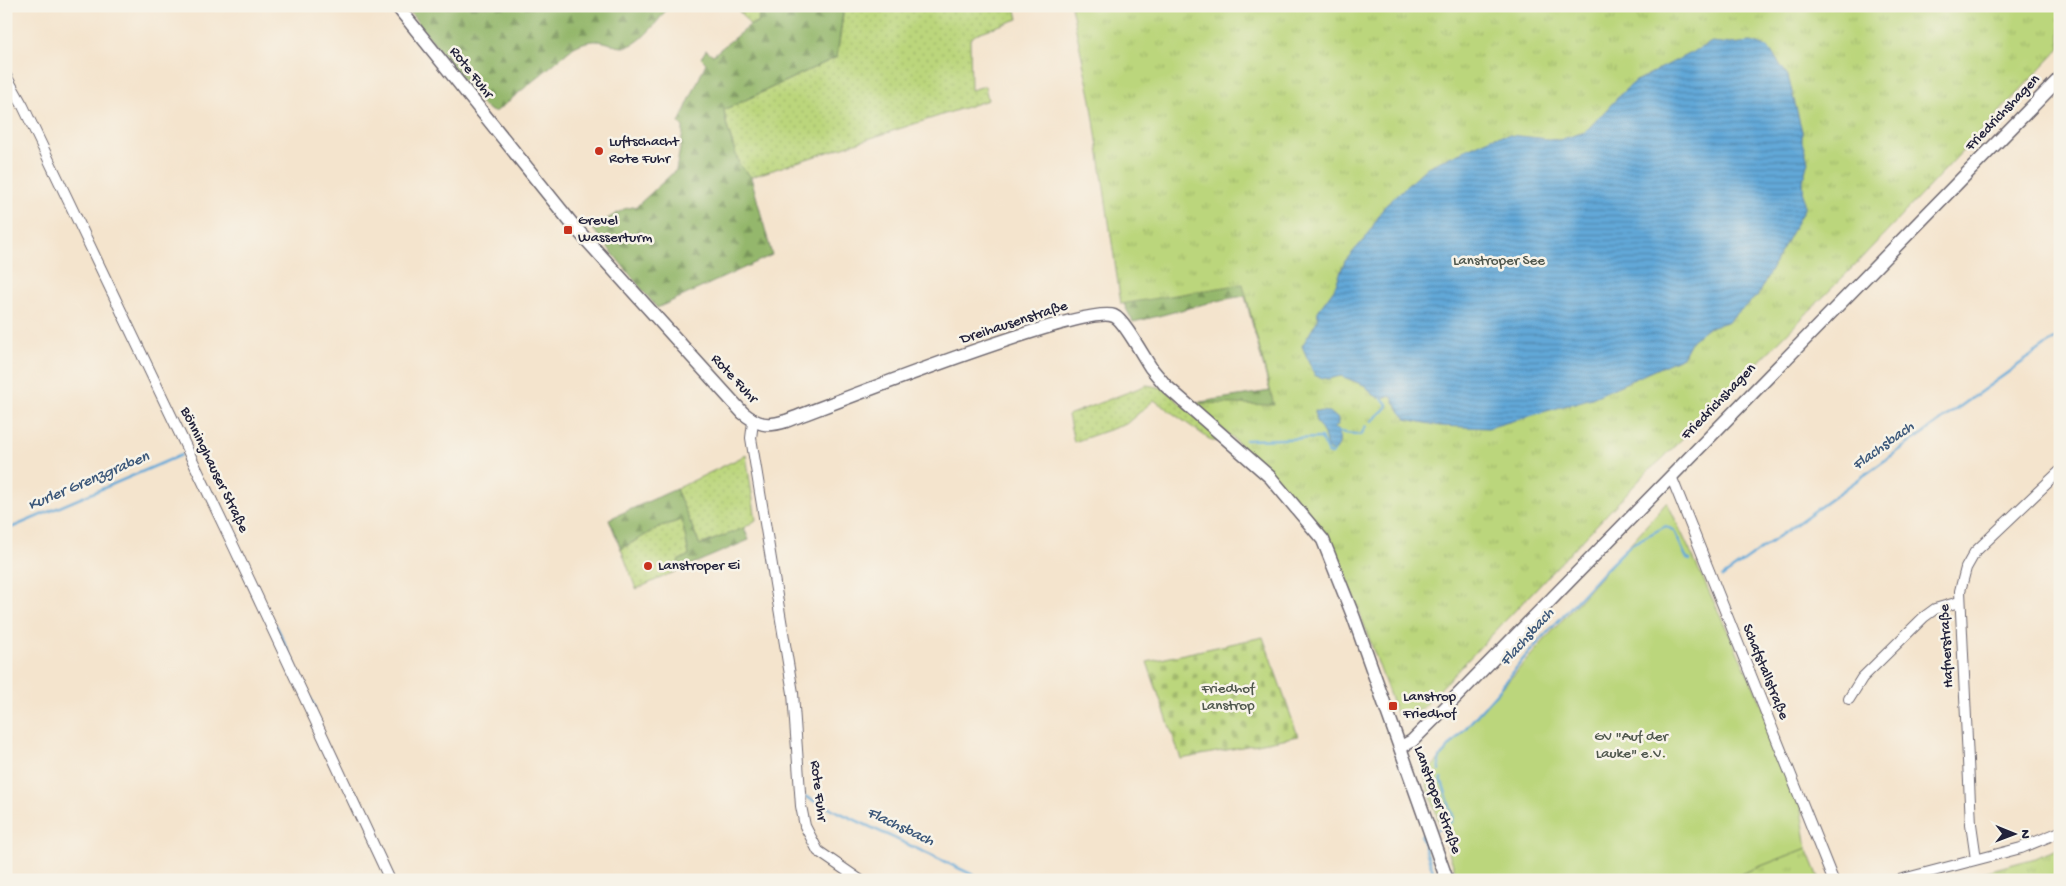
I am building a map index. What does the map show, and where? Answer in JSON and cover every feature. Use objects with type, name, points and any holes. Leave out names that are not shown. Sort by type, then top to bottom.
[{"type":"main road","name":"Rote Fuhr","points":[[397,6],[573,225],[641,302],[753,422]]},
{"type":"main road","name":"Friedrichshagen","points":[[1400,747],[1412,741],[1453,700],[2060,78]]},
{"type":"main road","name":"Dreihausenstraße","points":[[753,422],[766,425],[786,422],[1033,330],[1092,315],[1114,315],[1119,319],[1153,371],[1166,386],[1270,477],[1317,532],[1330,555],[1354,618]]},
{"type":"main road","name":"Lanstroper Straße","points":[[1354,618],[1447,880]]},
{"type":"street","name":"Bönninghauser Straße","points":[[6,76],[234,547],[390,880]]},
{"type":"street","name":"Rote Fuhr","points":[[753,422],[751,438],[793,693],[801,806],[805,826],[818,851],[860,880]]},
{"type":"street","name":"Hafnerstraße","points":[[1976,859],[1971,824],[1959,602],[1960,590],[1966,568],[1975,552],[2060,471]]},
{"type":"street","name":"Schafstallstraße","points":[[1671,476],[1833,880]]},
{"type":"street","points":[[1849,700],[1862,678],[1924,617],[1935,609],[1959,602]]},
{"type":"street","points":[[1899,880],[2021,848],[2060,832]]},
{"type":"green space","points":[[405,6],[669,6],[643,37],[629,46],[623,47],[595,41],[574,47],[498,110],[493,112],[483,106]]},
{"type":"green space","points":[[735,6],[756,6],[759,23],[750,25]]},
{"type":"green space","points":[[756,6],[844,6],[837,57],[724,110],[727,127],[739,164],[751,177],[772,255],[657,308],[592,228],[624,209],[637,206],[676,170],[683,133],[683,127],[679,123],[706,63],[701,58],[706,50],[713,55],[750,25],[758,23],[759,16]]},
{"type":"green space","points":[[844,6],[1015,6],[1018,19],[978,33],[970,39],[971,90],[985,86],[988,100],[751,177],[739,164],[727,127],[724,110],[837,57]]},
{"type":"green space","name":"Lanstroper See","points":[[1071,6],[2060,6],[2060,48],[1852,268],[1648,471],[1421,709],[1407,716],[1397,715],[1336,548],[1313,518],[1261,464],[1194,403],[1274,405],[1243,284],[1121,304],[1091,100]]},
{"type":"green space","points":[[1120,259],[1262,262],[1274,406],[1194,403],[1270,391],[1245,296],[1133,322],[1124,304]]},
{"type":"green space","points":[[1147,385],[1163,388],[1222,441],[1212,441],[1154,400],[1126,424],[1074,442],[1068,415]]},
{"type":"green space","points":[[746,455],[756,520],[744,528],[700,545],[676,489]]},
{"type":"green space","points":[[676,489],[700,545],[744,528],[749,540],[681,569],[678,561],[689,555],[682,520],[661,526],[621,549],[609,519]]},
{"type":"green space","name":"GV \"Auf der Lauke\" e.V.","points":[[1667,502],[1761,702],[1799,797],[1807,848],[1725,880],[1458,880],[1424,776]]},
{"type":"green space","points":[[682,520],[689,555],[678,561],[681,569],[636,589],[621,549],[661,526]]},
{"type":"green space","name":"Friedhof Lanstrop","points":[[1263,637],[1298,736],[1181,759],[1147,662]]},
{"type":"green space","points":[[1807,848],[1820,880],[1725,880]]},
{"type":"green space","points":[[2060,848],[2060,880],[1953,880],[2032,859]]},
{"type":"water","name":"Lanstroper See","points":[[1712,42],[1730,44],[1751,42],[1768,47],[1788,76],[1808,161],[1803,181],[1804,209],[1757,296],[1727,322],[1708,328],[1692,340],[1683,357],[1592,398],[1488,428],[1440,426],[1406,419],[1391,396],[1379,398],[1371,393],[1366,386],[1341,376],[1328,379],[1315,376],[1302,346],[1317,321],[1318,311],[1334,289],[1345,261],[1367,236],[1384,207],[1427,167],[1494,137],[1509,135],[1559,140],[1585,132],[1636,81]]},
{"type":"water","points":[[1314,411],[1330,412],[1338,419],[1338,425],[1335,426],[1335,429],[1339,430],[1339,445],[1336,450],[1331,451],[1327,448],[1324,434],[1316,421]]},
{"type":"waterway","name":"Flachsbach","points":[[1722,577],[2060,335]]},
{"type":"waterway","points":[[1372,421],[1386,408],[1387,404],[1382,398]]},
{"type":"waterway","points":[[1339,432],[1361,435],[1366,426]]},
{"type":"waterway","points":[[1246,440],[1321,438],[1328,453],[1332,454],[1334,451]]},
{"type":"waterway","name":"Kurler Grenzgraben","points":[[6,530],[181,455]]},
{"type":"waterway","name":"Flachsbach","points":[[1439,771],[1441,756],[1499,690],[1524,658],[1630,545],[1666,526],[1674,531],[1687,559],[1690,560]]},
{"type":"waterway","points":[[276,625],[295,664]]},
{"type":"waterway","points":[[296,668],[315,708]]},
{"type":"waterway","name":"Flachsbach","points":[[1437,830],[1451,822],[1453,816],[1441,778]]},
{"type":"waterway","name":"Flachsbach","points":[[806,797],[984,880]]},
{"type":"waterway","name":"Flachsbach","points":[[1414,880],[1433,871],[1421,836],[1423,834]]},
{"type":"place","name":"Luftschacht Rote Fuhr","points":[[599,151]]},
{"type":"place","name":"Grevel Wasserturm","points":[[568,230]]},
{"type":"place","name":"Lanstroper Ei","points":[[648,566]]},
{"type":"place","name":"Lanstrop Friedhof","points":[[1393,706]]}]
